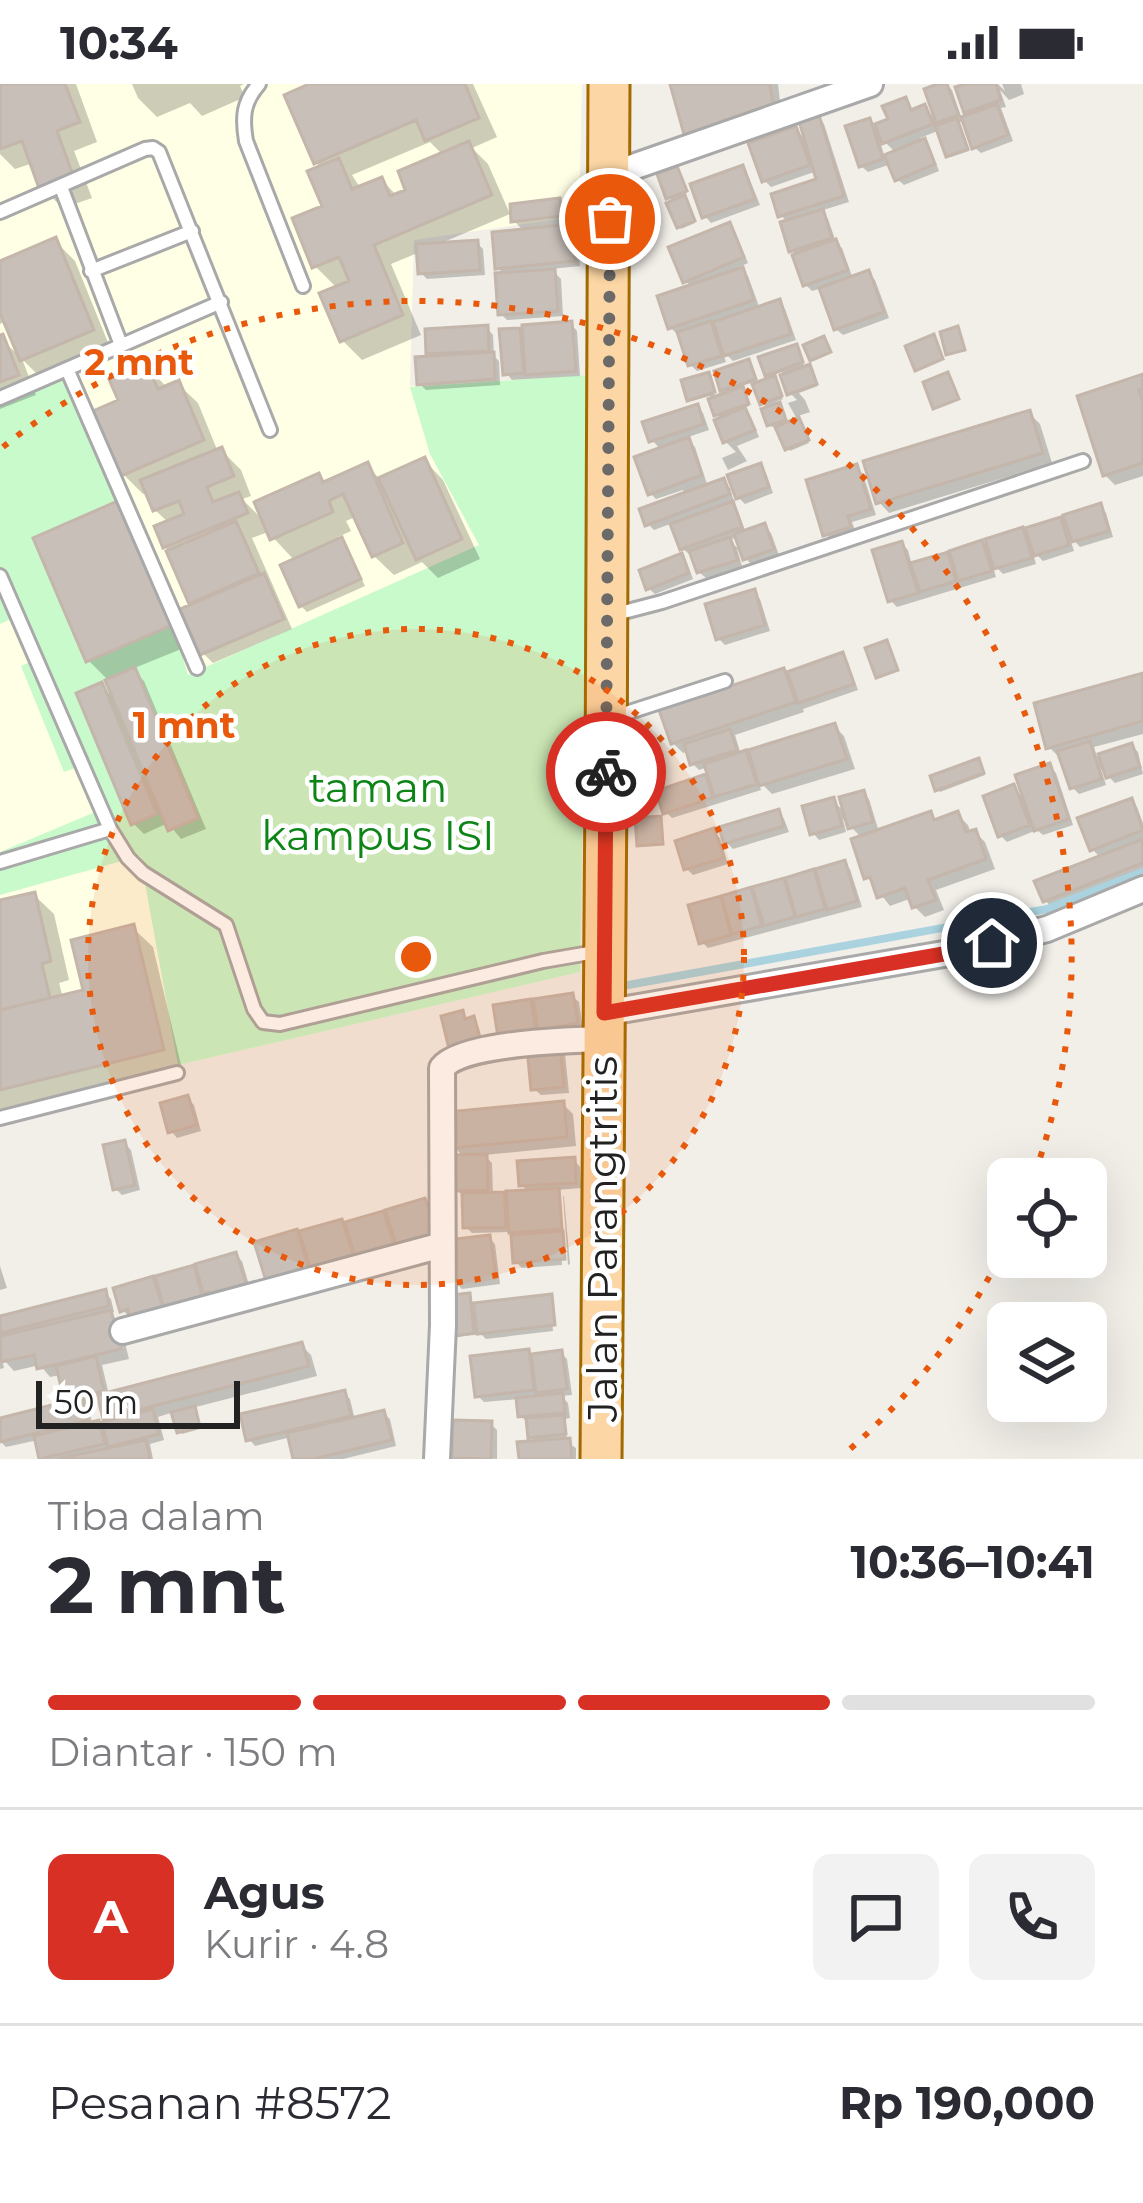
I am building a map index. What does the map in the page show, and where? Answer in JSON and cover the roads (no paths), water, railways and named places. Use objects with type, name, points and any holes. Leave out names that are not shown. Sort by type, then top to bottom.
[{"type":"main road","name":"Jalan Parangtritis","points":[[601,1459],[609,84]]},
{"type":"street","points":[[610,175],[870,84]]},
{"type":"street","points":[[437,1459],[442,1374],[440,1077],[445,1062],[955,952],[1047,929],[1143,889]]},
{"type":"street","points":[[123,1331],[442,1245]]},
{"type":"lane","points":[[259,84],[246,98],[245,141],[303,286]]},
{"type":"lane","points":[[0,212],[145,149],[159,152],[270,430]]},
{"type":"lane","points":[[61,187],[121,345]]},
{"type":"lane","points":[[91,271],[192,231]]},
{"type":"lane","points":[[0,398],[221,302]]},
{"type":"lane","points":[[67,369],[197,668]]},
{"type":"lane","points":[[609,616],[1083,461]]},
{"type":"lane","points":[[0,576],[110,829],[143,873],[226,926],[254,1009],[263,1022],[280,1024],[603,951]]},
{"type":"lane","points":[[608,720],[725,681]]},
{"type":"lane","points":[[0,862],[110,829]]},
{"type":"lane","points":[[0,1118],[177,1073]]},
{"type":"waterway","points":[[617,987],[1047,909],[1143,872]]},
{"type":"park label","name":"taman kampus ISI","points":[[378,812]]}]
